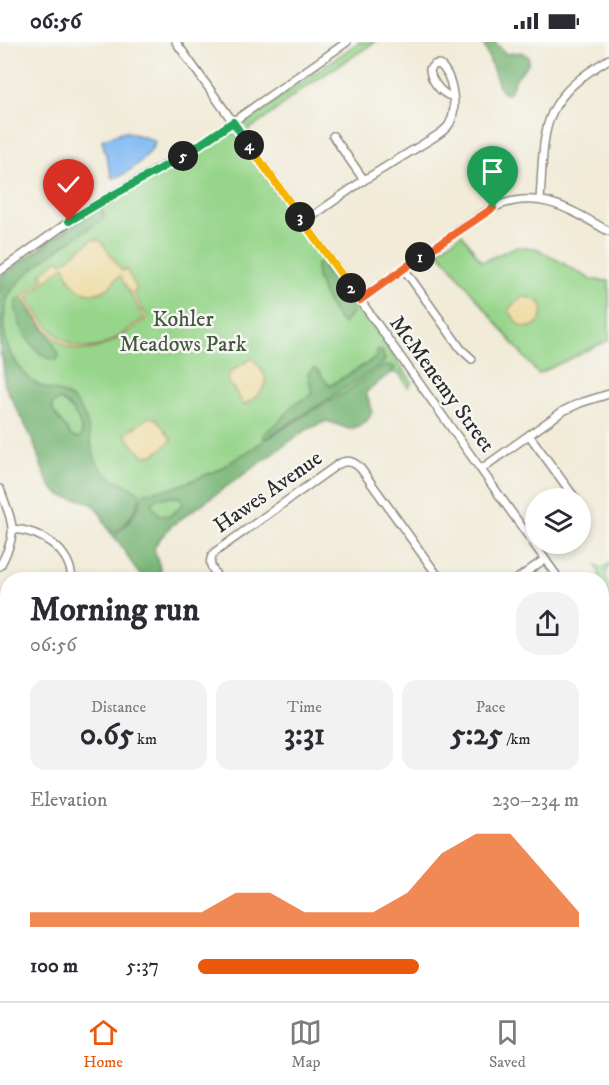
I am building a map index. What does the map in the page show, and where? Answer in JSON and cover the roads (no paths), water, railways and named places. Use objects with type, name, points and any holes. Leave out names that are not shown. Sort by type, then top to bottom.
[{"type":"street","name":"McMenemy Street","points":[[176,42],[554,572]]},
{"type":"street","points":[[0,271],[80,214],[173,161],[233,122],[347,42]]},
{"type":"street","points":[[540,200],[544,138],[553,111],[561,97],[573,84],[609,59]]},
{"type":"street","points":[[304,222],[364,180],[446,129],[454,112],[451,96],[453,88],[444,68],[439,64],[434,64],[429,71],[431,76],[445,94],[451,96]]},
{"type":"street","points":[[333,136],[364,180]]},
{"type":"street","points":[[360,300],[489,210],[512,202],[540,200],[569,209],[609,231]]},
{"type":"street","points":[[404,268],[461,349],[472,359]]},
{"type":"street","points":[[481,470],[573,406],[609,394]]},
{"type":"street","points":[[529,435],[568,488]]},
{"type":"street","name":"Hawes Avenue","points":[[214,572],[210,560],[216,551],[337,465],[348,461],[359,466],[435,572]]},
{"type":"street","points":[[0,489],[13,529],[10,548],[0,566]]},
{"type":"street","points":[[13,529],[30,533],[59,548],[69,563],[71,572]]},
{"type":"street","points":[[527,572],[545,559]]},
{"type":"water","points":[[124,131],[155,142],[149,153],[137,164],[123,174],[112,178],[102,140]]},
{"type":"park label","name":"Kohler Meadows Park","points":[[183,332]]}]
